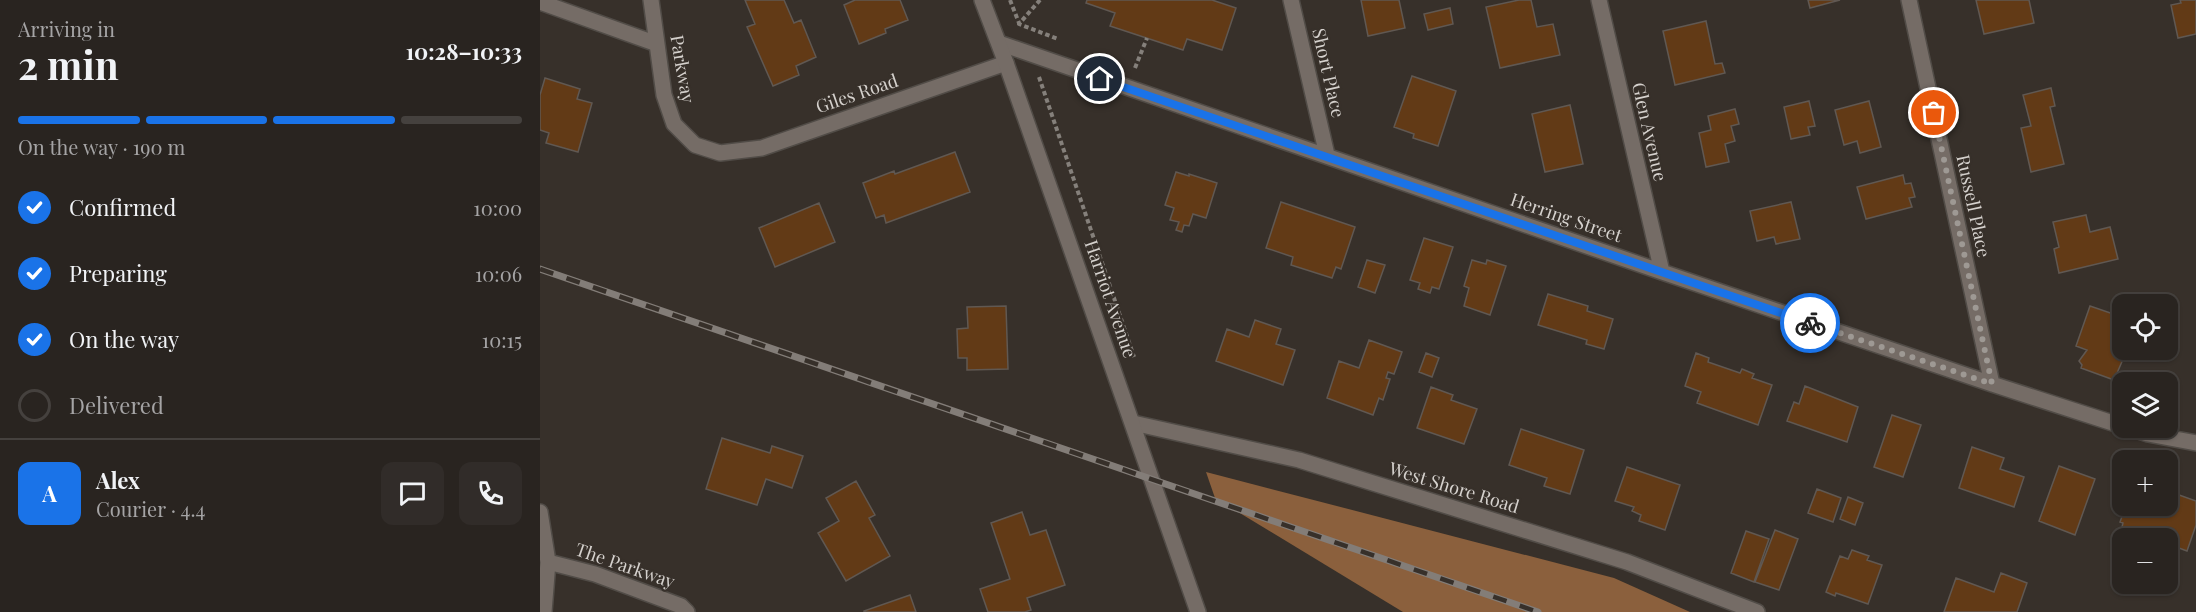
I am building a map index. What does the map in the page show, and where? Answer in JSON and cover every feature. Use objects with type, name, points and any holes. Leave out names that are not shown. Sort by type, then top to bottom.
[{"type":"street","name":"Parkway","points":[[651,0],[664,94],[674,124],[695,145],[720,153]]},
{"type":"street","name":"Harriot Avenue","points":[[982,0],[1198,612]]},
{"type":"street","name":"Short Place","points":[[1291,0],[1327,155]]},
{"type":"street","name":"Glen Avenue","points":[[1599,0],[1662,272]]},
{"type":"street","name":"Russell Place","points":[[1909,0],[1992,384]]},
{"type":"street","points":[[540,2],[657,44]]},
{"type":"street","name":"Herring Street","points":[[999,43],[1662,272],[2112,423]]},
{"type":"street","name":"Giles Road","points":[[720,153],[762,148],[1006,63]]},
{"type":"street","name":"West Shore Road","points":[[1133,423],[1299,460],[1627,562],[1757,612]]},
{"type":"street","points":[[2169,438],[2196,443]]},
{"type":"street","name":"The Parkway","points":[[540,512],[548,562],[544,612]]},
{"type":"street","name":"The Parkway","points":[[548,562],[595,574],[681,606],[687,612]]},
{"type":"path","points":[[1010,0],[1032,56],[1136,364]]},
{"type":"path","points":[[1019,24],[1040,0]]},
{"type":"path","points":[[1019,24],[1062,40]]},
{"type":"path","points":[[1125,64],[1136,68],[1147,38]]},
{"type":"shaded area","points":[[1206,472],[1614,578],[1690,612],[1403,612],[1215,498]]},
{"type":"building","points":[[745,0],[784,0],[794,23],[801,20],[816,57],[796,66],[799,75],[773,86],[747,27],[755,24]]},
{"type":"building","points":[[855,0],[900,0],[908,20],[885,29],[886,33],[859,44],[844,5]]},
{"type":"building","points":[[1087,0],[1212,0],[1236,8],[1222,50],[1187,39],[1183,50],[1110,26],[1115,13],[1086,3]]},
{"type":"building","points":[[1361,0],[1399,0],[1405,28],[1368,36]]},
{"type":"building","points":[[1519,0],[1531,0],[1537,27],[1553,24],[1560,55],[1500,68],[1486,7]]},
{"type":"building","points":[[1808,0],[1840,0],[1810,8]]},
{"type":"building","points":[[1976,0],[2029,0],[2034,23],[1984,34]]},
{"type":"building","points":[[2180,0],[2196,0],[2196,34],[2178,38],[2171,5],[2181,3]]},
{"type":"building","points":[[1450,8],[1453,24],[1428,30],[1424,14]]},
{"type":"building","points":[[1706,21],[1715,64],[1722,63],[1725,73],[1675,85],[1663,31]]},
{"type":"building","points":[[1412,76],[1456,91],[1438,146],[1413,138],[1414,134],[1394,127]]},
{"type":"building","points":[[545,78],[580,89],[577,99],[592,103],[578,152],[546,143],[549,133],[540,130],[540,95]]},
{"type":"building","points":[[2051,88],[2055,106],[2050,107],[2064,164],[2031,172],[2021,128],[2031,126],[2023,95]]},
{"type":"building","points":[[1809,101],[1815,126],[1808,127],[1810,135],[1791,139],[1784,107]]},
{"type":"building","points":[[1869,101],[1881,147],[1860,153],[1857,141],[1844,145],[1835,110]]},
{"type":"building","points":[[1570,105],[1583,164],[1545,172],[1532,114]]},
{"type":"building","points":[[1735,109],[1739,124],[1731,126],[1735,141],[1725,144],[1729,162],[1706,167],[1699,133],[1711,130],[1708,116]]},
{"type":"building","points":[[955,152],[970,192],[886,223],[884,215],[876,218],[863,183]]},
{"type":"building","points":[[1176,172],[1217,183],[1206,218],[1193,214],[1189,226],[1184,225],[1182,232],[1176,230],[1179,222],[1170,220],[1174,208],[1165,205]]},
{"type":"building","points":[[1903,175],[1905,184],[1911,183],[1915,197],[1909,198],[1912,207],[1866,219],[1857,187]]},
{"type":"building","points":[[1281,202],[1355,227],[1341,269],[1336,267],[1332,278],[1291,265],[1293,257],[1266,248]]},
{"type":"building","points":[[1791,202],[1800,239],[1776,244],[1774,237],[1757,241],[1750,211]]},
{"type":"building","points":[[819,203],[835,242],[775,267],[759,228]]},
{"type":"building","points":[[2086,215],[2090,232],[2110,227],[2118,259],[2059,273],[2054,249],[2059,247],[2053,222]]},
{"type":"building","points":[[1424,238],[1453,247],[1439,289],[1432,287],[1430,293],[1418,289],[1420,283],[1410,280]]},
{"type":"building","points":[[1367,260],[1385,265],[1375,293],[1358,287]]},
{"type":"building","points":[[1472,260],[1486,264],[1487,260],[1506,266],[1490,315],[1464,306],[1469,288],[1464,286]]},
{"type":"building","points":[[1548,294],[1588,306],[1587,311],[1613,319],[1604,349],[1586,344],[1587,340],[1538,325]]},
{"type":"building","points":[[1006,306],[1008,369],[967,370],[967,358],[958,358],[957,329],[968,328],[967,307]]},
{"type":"building","points":[[2090,306],[2112,314],[2112,360],[2123,360],[2117,372],[2112,372],[2112,379],[2081,368],[2079,361],[2087,350],[2076,346]]},
{"type":"building","points":[[1255,320],[1281,329],[1276,344],[1295,350],[1283,385],[1216,361],[1227,329],[1249,337]]},
{"type":"building","points":[[1369,340],[1402,352],[1394,374],[1388,372],[1386,378],[1390,379],[1383,400],[1379,398],[1373,415],[1327,398],[1339,361],[1359,368]]},
{"type":"building","points":[[1426,353],[1439,358],[1432,377],[1419,372]]},
{"type":"building","points":[[1696,353],[1709,358],[1708,362],[1740,373],[1742,369],[1754,374],[1752,378],[1772,385],[1758,425],[1697,403],[1701,392],[1685,386]]},
{"type":"building","points":[[1805,386],[1858,407],[1847,442],[1787,421],[1794,402],[1799,404]]},
{"type":"building","points":[[1431,387],[1453,395],[1451,400],[1477,409],[1464,444],[1417,428]]},
{"type":"building","points":[[1892,415],[1921,425],[1903,477],[1874,467]]},
{"type":"building","points":[[1521,429],[1584,450],[1570,494],[1544,486],[1547,478],[1509,465]]},
{"type":"building","points":[[722,438],[770,453],[772,446],[803,456],[792,488],[766,479],[757,505],[706,489]]},
{"type":"building","points":[[1972,447],[2004,458],[2000,469],[2024,477],[2014,507],[1959,488]]},
{"type":"building","points":[[2059,466],[2095,479],[2075,535],[2039,521]]},
{"type":"building","points":[[1627,467],[1680,485],[1665,530],[1639,521],[1641,515],[1632,511],[1634,507],[1615,501]]},
{"type":"building","points":[[856,481],[875,515],[869,518],[890,556],[846,581],[818,533],[839,521],[826,498]]},
{"type":"building","points":[[1817,489],[1841,498],[1833,522],[1808,513]]},
{"type":"building","points":[[2178,495],[2196,501],[2196,525],[2187,551],[2178,548],[2178,528],[2125,528],[2120,522],[2122,516],[2178,516]]},
{"type":"building","points":[[1848,497],[1863,503],[1855,525],[1840,519]]},
{"type":"building","points":[[1022,512],[1030,535],[1046,530],[1065,585],[1027,598],[1031,610],[988,612],[980,589],[1010,579],[991,523]]},
{"type":"building","points":[[1775,530],[1798,539],[1779,590],[1755,582]]},
{"type":"building","points":[[1746,531],[1769,539],[1754,582],[1731,573]]},
{"type":"building","points":[[1852,550],[1869,556],[1867,560],[1882,565],[1868,604],[1826,592],[1840,556],[1848,559]]},
{"type":"building","points":[[2001,573],[2027,583],[2017,612],[1944,612],[1956,578],[1994,592]]},
{"type":"building","points":[[910,595],[916,612],[864,612],[864,611]]},
{"type":"railway","points":[[540,269],[1538,612]]},
{"type":"way so far","points":[[1810,323],[1992,384],[1934,113]]},
{"type":"route","points":[[1100,79],[1327,155],[1810,323]]}]
